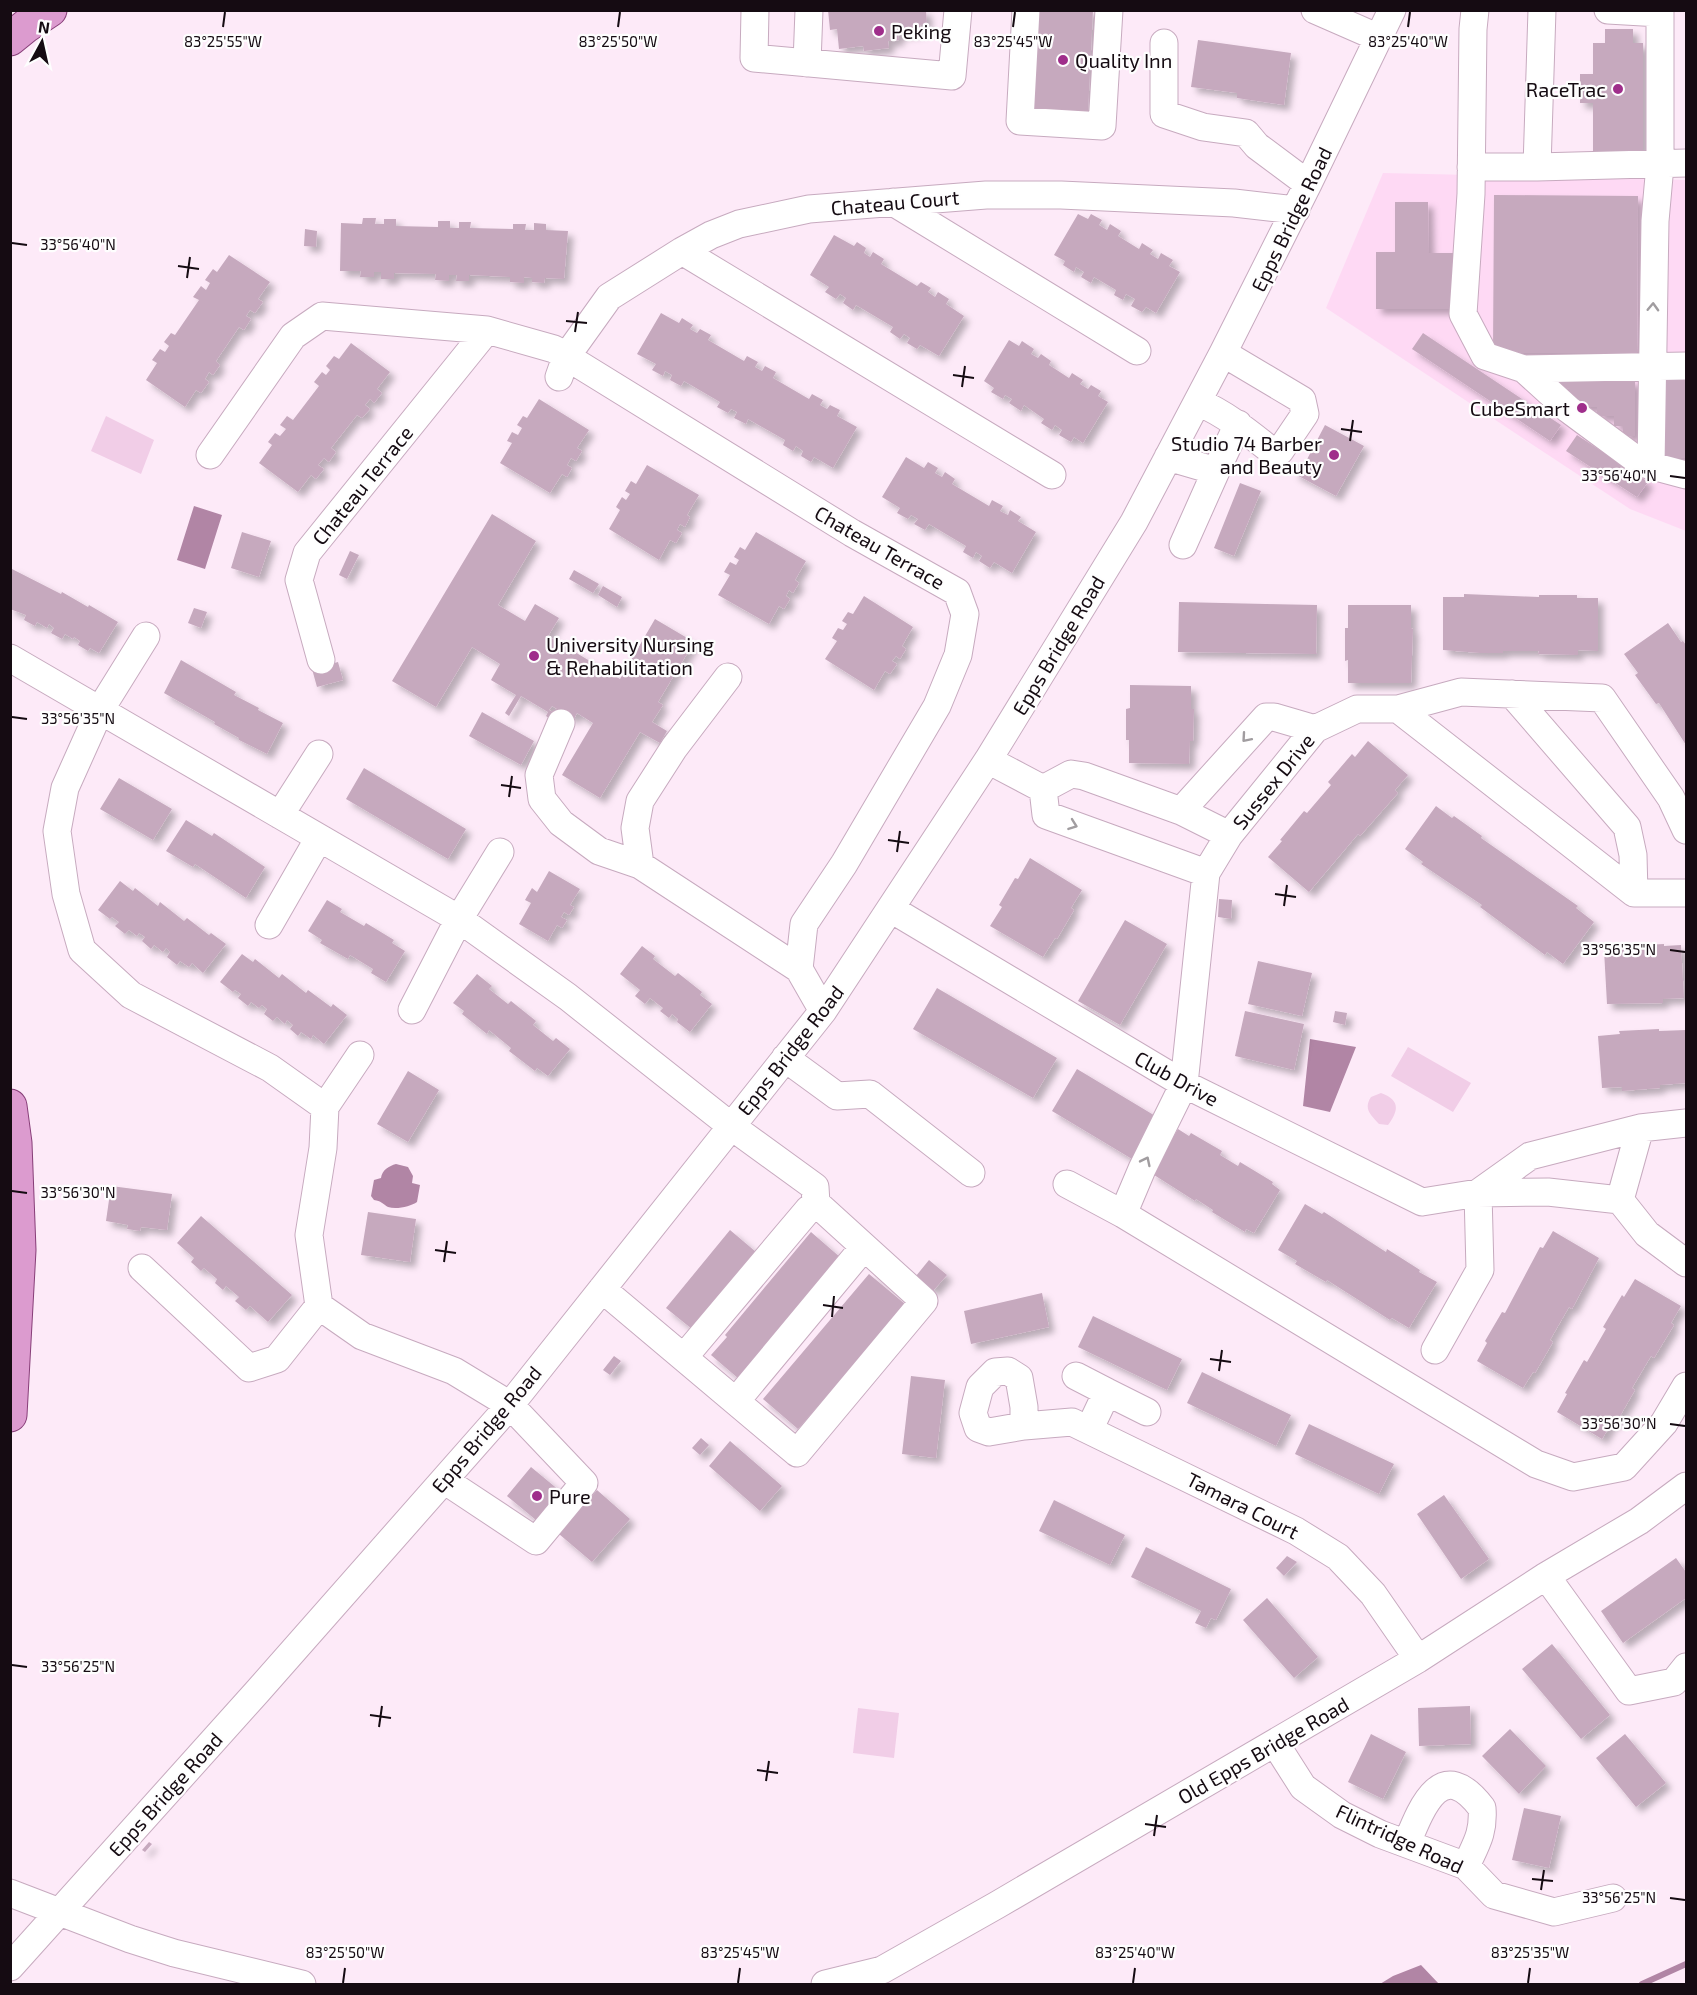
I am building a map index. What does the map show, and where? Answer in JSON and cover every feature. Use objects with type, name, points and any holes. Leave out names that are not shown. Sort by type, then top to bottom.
[{"type":"main road","points":[[10,39],[50,10]]},
{"type":"main road","points":[[10,1106],[15,1143],[19,1250],[13,1397],[10,1414]]},
{"type":"street","points":[[755,10],[754,58],[952,76],[958,10]]},
{"type":"street","points":[[807,63],[810,10]]},
{"type":"street","points":[[1026,10],[1020,121],[1102,126],[1109,10]]},
{"type":"street","points":[[1315,10],[1379,38]]},
{"type":"street","name":"Epps Bridge Road","points":[[10,1967],[510,1405],[823,1011],[988,760],[1134,522],[1224,353],[1392,10]]},
{"type":"street","points":[[1475,10],[1471,167],[1463,314],[1485,356],[1524,369],[1686,366]]},
{"type":"street","points":[[1538,167],[1542,10]]},
{"type":"street","points":[[1608,10],[1660,12],[1660,165],[1654,221],[1651,466]]},
{"type":"street","points":[[1164,43],[1164,114],[1203,127],[1246,133],[1257,146],[1308,184]]},
{"type":"street","points":[[1471,167],[1686,163]]},
{"type":"street","name":"Chateau Court","points":[[563,367],[609,297],[711,235],[739,224],[809,209],[986,195],[1061,195],[1234,203],[1296,210]]},
{"type":"street","points":[[893,201],[1137,351]]},
{"type":"street","points":[[682,251],[1052,475]]},
{"type":"street","name":"Chateau Terrace","points":[[210,455],[293,336],[322,316],[487,330],[554,349],[563,367],[957,592],[965,614],[958,655],[937,706],[844,864],[804,924],[799,969]]},
{"type":"street","name":"Chateau Terrace","points":[[321,660],[299,580],[307,553],[487,330]]},
{"type":"street","points":[[1198,402],[1215,409],[1239,424],[1273,452],[1280,451],[1305,414],[1302,400],[1224,353]]},
{"type":"street","points":[[1524,369],[1568,409],[1641,463],[1686,475]]},
{"type":"street","points":[[1183,545],[1239,424]]},
{"type":"street","points":[[1168,457],[1216,471]]},
{"type":"street","points":[[146,636],[100,710],[65,788],[57,831],[66,894],[82,950],[131,995],[270,1068],[325,1107]]},
{"type":"street","points":[[10,658],[459,919],[568,996],[731,1126],[815,1187],[816,1203],[924,1301],[797,1453],[602,1289]]},
{"type":"street","points":[[640,865],[635,828],[640,801],[674,748],[729,677]]},
{"type":"street","name":"Sussex Drive","points":[[1043,789],[1071,774],[1084,776],[1181,811],[1229,835],[1315,729],[1357,709],[1398,709],[1461,692],[1602,698],[1671,798],[1686,830]]},
{"type":"street","points":[[1512,694],[1627,827],[1633,855],[1634,893]]},
{"type":"street","points":[[1398,709],[1634,893],[1686,893]]},
{"type":"street","points":[[1181,811],[1266,717],[1274,717],[1315,729]]},
{"type":"street","points":[[561,723],[539,775],[542,799],[561,823],[599,851],[640,865],[799,969],[823,1011]]},
{"type":"street","points":[[280,815],[319,754]]},
{"type":"street","points":[[988,760],[1043,789],[1046,815],[1206,873]]},
{"type":"street","points":[[1123,1214],[1142,1169],[1184,1084],[1206,873],[1229,835]]},
{"type":"street","points":[[269,926],[319,838]]},
{"type":"street","points":[[412,1010],[459,919],[500,852]]},
{"type":"street","name":"Club Drive","points":[[891,909],[1184,1084],[1422,1202],[1478,1193],[1548,1192],[1620,1200]]},
{"type":"street","points":[[142,1268],[249,1368],[277,1359],[319,1306],[309,1235],[323,1148],[325,1107],[360,1055]]},
{"type":"street","points":[[785,1058],[837,1096],[870,1094],[971,1173]]},
{"type":"street","name":"Club Drive","points":[[1478,1193],[1530,1156],[1640,1128],[1686,1123]]},
{"type":"street","points":[[1640,1128],[1620,1200],[1647,1234],[1686,1263]]},
{"type":"street","points":[[1067,1184],[1123,1214],[1536,1464],[1573,1477],[1624,1467],[1664,1423],[1686,1386]]},
{"type":"street","points":[[1436,1350],[1479,1270],[1478,1193]]},
{"type":"street","points":[[684,1358],[816,1203]]},
{"type":"street","points":[[736,1401],[864,1247]]},
{"type":"street","points":[[319,1306],[362,1336],[454,1371],[510,1405],[584,1483],[536,1541],[444,1480]]},
{"type":"street","points":[[1076,1376],[1147,1412]]},
{"type":"street","points":[[1089,1430],[1107,1392]]},
{"type":"street","name":"Tamara Court","points":[[1024,1426],[1072,1422],[1296,1531],[1338,1557],[1373,1594],[1418,1659]]},
{"type":"street","name":"Old Epps Bridge Road","points":[[825,1984],[882,1970],[997,1905],[1418,1659],[1546,1576],[1639,1521],[1686,1486]]},
{"type":"street","points":[[1546,1576],[1629,1691],[1674,1682],[1686,1667]]},
{"type":"street","name":"Flintridge Road","points":[[1275,1743],[1303,1787],[1342,1815],[1380,1834],[1466,1866],[1494,1895],[1554,1912],[1612,1898]]},
{"type":"street","points":[[1407,1843],[1423,1806],[1433,1792],[1448,1785],[1465,1790],[1482,1808],[1483,1825],[1466,1866]]},
{"type":"street","points":[[10,1893],[130,1939],[174,1953],[302,1984]]},
{"type":"shaded area","name":"CubeSmart","points":[[1383,173],[1686,180],[1686,531],[1630,509],[1326,308]]},
{"type":"shaded area","points":[[106,416],[154,440],[141,474],[91,451]]},
{"type":"shaded area","points":[[194,506],[222,515],[205,569],[177,560]]},
{"type":"shaded area","points":[[1310,1039],[1356,1047],[1330,1112],[1303,1106]]},
{"type":"shaded area","points":[[1408,1047],[1471,1083],[1453,1112],[1391,1076]]},
{"type":"shaded area","points":[[1381,1093],[1392,1099],[1396,1106],[1388,1125],[1379,1124],[1368,1108],[1371,1097]]},
{"type":"shaded area","points":[[396,1164],[408,1167],[413,1176],[412,1183],[420,1185],[417,1202],[395,1208],[374,1200],[371,1196],[374,1180],[381,1178],[386,1169]]},
{"type":"shaded area","points":[[858,1708],[899,1713],[894,1758],[853,1753]]},
{"type":"shaded area","points":[[1421,1965],[1439,1984],[1380,1984],[1393,1976]]},
{"type":"building","name":"Peking","points":[[828,10],[926,10],[927,24],[920,25],[921,31],[898,34],[899,40],[888,41],[889,48],[864,51],[863,46],[839,49],[837,29],[830,30]]},
{"type":"building","name":"Quality Inn","points":[[1037,10],[1093,10],[1088,112],[1032,109]]},
{"type":"building","name":"RaceTrac","points":[[1605,29],[1633,29],[1633,43],[1643,43],[1643,151],[1593,151],[1593,103],[1580,103],[1580,74],[1593,74],[1593,43],[1605,43]]},
{"type":"building","points":[[1198,40],[1291,53],[1284,105],[1237,98],[1237,93],[1191,87]]},
{"type":"building","points":[[1494,195],[1638,196],[1637,353],[1493,353]]},
{"type":"building","points":[[1395,202],[1428,202],[1429,253],[1457,253],[1457,309],[1376,309],[1376,252],[1395,252]]},
{"type":"building","points":[[1078,214],[1088,219],[1091,214],[1102,220],[1099,225],[1107,230],[1110,224],[1121,231],[1118,236],[1139,249],[1142,243],[1153,250],[1150,254],[1158,259],[1161,253],[1173,260],[1169,266],[1180,272],[1156,313],[1146,307],[1142,312],[1131,306],[1135,299],[1126,294],[1123,300],[1114,295],[1116,290],[1094,277],[1091,283],[1081,277],[1084,272],[1076,267],[1074,272],[1063,265],[1065,261],[1054,255]]},
{"type":"building","points":[[363,218],[376,218],[375,224],[384,224],[384,219],[396,219],[396,226],[438,227],[438,221],[450,221],[450,228],[459,228],[459,222],[471,222],[470,228],[513,229],[513,224],[526,224],[525,230],[534,230],[534,223],[546,224],[546,230],[568,231],[564,279],[545,278],[544,283],[532,282],[532,278],[524,277],[524,283],[510,282],[510,277],[469,275],[469,281],[456,281],[457,275],[449,275],[449,281],[435,280],[436,274],[394,273],[394,279],[381,279],[381,272],[374,272],[374,277],[360,277],[361,271],[340,271],[341,223],[362,224]]},
{"type":"building","points":[[305,229],[317,231],[316,247],[304,246]]},
{"type":"building","points":[[834,235],[854,246],[857,242],[866,248],[864,253],[870,257],[873,252],[884,259],[881,264],[917,286],[921,282],[931,288],[928,292],[935,297],[938,292],[949,299],[946,304],[964,316],[939,356],[920,345],[917,349],[907,343],[910,338],[904,334],[900,339],[890,332],[893,327],[856,305],[853,310],[843,303],[846,298],[840,294],[836,299],[825,292],[829,287],[810,275]]},
{"type":"building","points":[[229,255],[270,282],[258,299],[263,302],[255,313],[250,310],[246,316],[251,319],[244,330],[239,327],[216,361],[220,365],[213,375],[209,372],[205,379],[209,382],[201,393],[196,390],[185,407],[146,380],[157,363],[152,360],[160,349],[165,352],[169,346],[164,342],[171,333],[175,335],[199,300],[193,297],[201,286],[206,290],[210,283],[205,280],[213,269],[217,272]]},
{"type":"building","points":[[661,313],[679,323],[682,318],[693,325],[690,329],[697,333],[700,329],[711,335],[708,340],[744,361],[747,356],[758,362],[755,367],[762,371],[765,366],[776,372],[773,378],[809,399],[812,394],[823,400],[820,405],[827,409],[830,405],[840,410],[837,416],[857,427],[833,468],[814,457],[811,462],[801,456],[803,451],[796,446],[793,451],[783,445],[785,440],[748,419],[746,424],[734,418],[737,412],[731,409],[728,413],[717,407],[720,402],[684,381],[681,386],[670,380],[672,375],[665,371],[663,376],[652,370],[656,364],[637,354]]},
{"type":"building","points":[[1423,333],[1561,425],[1550,441],[1412,349]]},
{"type":"building","points":[[1009,340],[1019,346],[1022,341],[1034,349],[1031,354],[1038,358],[1041,354],[1051,361],[1049,365],[1069,378],[1072,373],[1083,380],[1080,384],[1088,389],[1091,385],[1101,391],[1098,396],[1108,402],[1083,443],[1074,437],[1071,442],[1059,435],[1062,430],[1055,425],[1052,430],[1041,423],[1044,419],[1024,405],[1021,411],[1009,403],[1012,399],[1005,395],[1003,399],[991,392],[994,388],[984,381]]},
{"type":"building","points":[[351,343],[390,372],[377,389],[382,393],[374,403],[370,399],[365,405],[370,409],[362,418],[357,415],[331,448],[336,452],[329,462],[324,458],[318,465],[324,469],[316,479],[311,475],[298,492],[259,463],[272,445],[268,442],[275,433],[280,436],[286,429],[280,425],[287,416],[293,420],[319,386],[314,382],[322,372],[326,375],[330,370],[326,366],[334,356],[339,359]]},
{"type":"building","points":[[1659,377],[1686,378],[1686,458],[1658,458]]},
{"type":"building","points":[[1556,379],[1635,380],[1635,436],[1623,436],[1623,426],[1614,426],[1614,416],[1597,416],[1597,407],[1578,407],[1578,398],[1570,398],[1570,389],[1556,388]]},
{"type":"building","points":[[539,399],[589,430],[577,448],[582,451],[576,461],[571,458],[567,465],[572,468],[567,477],[562,474],[550,493],[500,463],[512,443],[507,441],[512,432],[518,435],[522,428],[517,425],[523,416],[527,418]]},
{"type":"building","name":"Studio 74 Barber and Beauty","points":[[1325,425],[1364,446],[1336,496],[1293,473],[1298,464],[1303,467]]},
{"type":"building","points":[[1577,435],[1648,482],[1637,497],[1566,451]]},
{"type":"building","points":[[906,457],[924,468],[928,462],[938,468],[935,473],[942,477],[945,472],[955,479],[952,484],[989,506],[992,500],[1003,506],[1000,511],[1008,515],[1010,510],[1021,517],[1018,521],[1036,532],[1012,573],[994,562],[990,568],[979,561],[982,556],[976,552],[973,558],[963,552],[966,546],[929,524],[925,530],[914,524],[918,519],[911,515],[908,519],[897,513],[900,508],[882,497]]},
{"type":"building","points":[[647,465],[699,495],[687,515],[690,517],[685,527],[680,524],[677,530],[682,533],[676,543],[670,540],[659,560],[609,529],[620,510],[616,507],[622,497],[626,500],[630,494],[625,491],[631,481],[636,484]]},
{"type":"building","points":[[1240,483],[1261,491],[1234,556],[1214,548]]},
{"type":"building","name":"University Nursing & Rehabilitation","points":[[492,514],[536,541],[498,605],[525,621],[535,604],[559,618],[548,636],[620,679],[655,619],[694,642],[658,702],[663,705],[652,722],[667,731],[660,743],[640,732],[600,798],[562,775],[593,723],[577,713],[574,719],[552,706],[549,710],[557,714],[553,721],[546,716],[548,712],[521,696],[509,716],[505,713],[516,695],[491,680],[500,664],[472,647],[436,707],[392,681]]},
{"type":"building","points":[[242,532],[271,541],[259,577],[231,568]]},
{"type":"building","points":[[756,532],[806,561],[795,580],[799,583],[793,593],[789,590],[786,596],[790,599],[784,609],[779,606],[769,624],[718,595],[730,575],[724,572],[730,562],[736,565],[739,560],[734,557],[740,547],[745,550]]},
{"type":"building","points":[[350,551],[359,555],[347,579],[339,575]]},
{"type":"building","points":[[10,568],[88,607],[89,605],[118,622],[99,653],[90,648],[88,651],[78,645],[80,641],[74,637],[73,639],[65,634],[62,639],[51,633],[54,628],[49,624],[47,628],[37,622],[35,626],[24,620],[26,615],[10,609]]},
{"type":"building","points":[[574,570],[599,584],[593,593],[569,579]]},
{"type":"building","points":[[603,586],[622,597],[617,607],[598,595]]},
{"type":"building","points":[[1464,594],[1539,597],[1539,595],[1577,595],[1577,598],[1598,598],[1598,651],[1578,650],[1578,655],[1538,654],[1539,651],[1480,653],[1443,650],[1443,597],[1464,597]]},
{"type":"building","points":[[864,596],[913,627],[902,646],[906,649],[900,659],[896,656],[892,661],[897,664],[890,674],[885,671],[874,690],[825,659],[837,641],[832,638],[838,628],[843,630],[847,624],[842,621],[848,612],[853,614]]},
{"type":"building","points":[[1179,602],[1317,605],[1316,654],[1178,652]]},
{"type":"building","points":[[1348,605],[1411,605],[1411,628],[1413,629],[1411,683],[1348,683],[1345,628],[1348,628]]},
{"type":"building","points":[[194,608],[207,612],[201,628],[188,623]]},
{"type":"building","points":[[1668,623],[1681,642],[1683,641],[1686,645],[1686,745],[1659,703],[1656,704],[1635,675],[1638,673],[1624,654]]},
{"type":"building","points":[[181,660],[236,692],[234,695],[259,708],[258,710],[283,723],[267,754],[239,740],[214,724],[215,722],[164,693]]},
{"type":"building","points":[[338,662],[343,680],[317,687],[312,669]]},
{"type":"building","points":[[1130,685],[1191,686],[1191,709],[1194,709],[1193,741],[1190,741],[1189,764],[1129,763],[1126,709],[1130,708]]},
{"type":"building","points":[[482,712],[534,741],[521,765],[469,736]]},
{"type":"building","points":[[1368,741],[1408,775],[1395,790],[1398,793],[1360,836],[1358,834],[1309,892],[1268,857],[1304,811],[1307,813],[1331,785],[1328,782],[1352,754],[1355,757]]},
{"type":"building","points":[[364,768],[466,829],[448,859],[346,799]]},
{"type":"building","points":[[119,778],[172,809],[153,840],[100,809]]},
{"type":"building","points":[[1436,806],[1452,818],[1454,816],[1482,836],[1481,838],[1578,906],[1576,908],[1594,922],[1563,964],[1547,952],[1545,955],[1480,907],[1482,905],[1421,864],[1423,862],[1405,849]]},
{"type":"building","points":[[186,820],[212,836],[214,833],[265,867],[246,898],[195,864],[193,867],[166,851]]},
{"type":"building","points":[[1030,858],[1082,890],[1071,908],[1074,910],[1043,957],[990,926],[1002,907],[999,905]]},
{"type":"building","points":[[549,871],[580,889],[570,905],[574,907],[569,915],[564,912],[561,917],[567,920],[562,928],[557,925],[548,941],[519,924],[531,903],[525,900],[532,888],[537,892]]},
{"type":"building","points":[[120,881],[133,891],[135,888],[158,906],[160,902],[184,921],[187,918],[209,935],[211,933],[226,944],[203,973],[192,963],[189,967],[180,961],[177,965],[167,957],[170,952],[166,948],[163,952],[154,945],[151,949],[142,941],[145,937],[139,933],[137,936],[129,930],[125,934],[115,926],[119,922],[112,917],[110,919],[98,910]]},
{"type":"building","points":[[1219,899],[1232,900],[1231,919],[1218,917]]},
{"type":"building","points":[[327,900],[342,909],[340,912],[364,926],[366,923],[394,940],[392,943],[405,951],[386,982],[371,973],[373,969],[350,955],[348,959],[320,943],[322,940],[308,931]]},
{"type":"building","points":[[1125,920],[1167,944],[1120,1025],[1078,1001]]},
{"type":"building","points":[[1664,944],[1664,946],[1681,945],[1684,998],[1663,999],[1663,1003],[1607,1004],[1604,950],[1623,949],[1622,946]]},
{"type":"building","points":[[642,946],[655,956],[653,959],[675,976],[678,973],[702,992],[700,995],[712,1004],[690,1032],[677,1022],[678,1019],[672,1014],[669,1018],[660,1011],[663,1008],[650,998],[645,1004],[635,996],[640,990],[620,974]]},
{"type":"building","points":[[242,954],[253,962],[255,959],[279,978],[282,974],[306,993],[308,990],[331,1007],[333,1004],[347,1015],[324,1044],[313,1035],[311,1039],[301,1032],[298,1036],[290,1029],[293,1025],[287,1020],[285,1024],[277,1017],[273,1021],[264,1014],[267,1009],[262,1005],[259,1008],[251,1002],[248,1006],[238,998],[241,994],[235,990],[233,992],[220,982]]},
{"type":"building","points":[[1258,961],[1312,973],[1302,1016],[1248,1004]]},
{"type":"building","points":[[477,974],[492,986],[489,989],[508,1004],[511,1001],[536,1021],[533,1025],[553,1041],[556,1038],[570,1049],[548,1076],[537,1068],[535,1071],[509,1051],[511,1048],[489,1030],[487,1034],[462,1014],[464,1011],[453,1003]]},
{"type":"building","points":[[937,988],[1057,1058],[1033,1098],[913,1029]]},
{"type":"building","points":[[1245,1011],[1304,1024],[1294,1070],[1235,1056]]},
{"type":"building","points":[[1335,1011],[1347,1013],[1345,1025],[1333,1022]]},
{"type":"building","points":[[1659,1029],[1659,1031],[1686,1030],[1686,1083],[1622,1091],[1622,1087],[1602,1088],[1598,1036],[1620,1034],[1619,1031]]},
{"type":"building","points":[[1077,1069],[1157,1117],[1132,1159],[1052,1111]]},
{"type":"building","points":[[408,1071],[439,1090],[408,1142],[377,1124]]},
{"type":"building","points":[[1178,1129],[1189,1136],[1191,1133],[1222,1151],[1220,1155],[1238,1166],[1240,1162],[1273,1182],[1272,1184],[1280,1190],[1254,1233],[1246,1229],[1245,1232],[1212,1212],[1213,1210],[1196,1199],[1195,1201],[1151,1173]]},
{"type":"building","points":[[111,1186],[172,1194],[167,1230],[141,1227],[140,1231],[127,1229],[128,1225],[106,1221]]},
{"type":"building","points":[[1305,1204],[1322,1214],[1324,1212],[1386,1252],[1387,1249],[1437,1282],[1409,1328],[1392,1318],[1390,1320],[1327,1280],[1326,1282],[1295,1264],[1297,1261],[1278,1250]]},
{"type":"building","points":[[368,1212],[416,1219],[410,1262],[361,1255]]},
{"type":"building","points":[[201,1216],[292,1295],[268,1322],[250,1306],[246,1310],[235,1301],[239,1297],[226,1286],[223,1290],[215,1283],[217,1279],[204,1268],[201,1271],[191,1262],[194,1258],[177,1243]]},
{"type":"building","points":[[730,1230],[756,1252],[692,1329],[666,1308]]},
{"type":"building","points":[[1553,1231],[1599,1258],[1572,1309],[1569,1307],[1550,1340],[1553,1342],[1535,1373],[1533,1372],[1523,1388],[1477,1361],[1487,1343],[1485,1341],[1502,1312],[1505,1313],[1540,1247],[1543,1248]]},
{"type":"building","points":[[811,1232],[841,1258],[739,1379],[711,1355]]},
{"type":"building","points":[[929,1260],[947,1275],[933,1291],[916,1276]]},
{"type":"building","points":[[869,1274],[905,1304],[798,1429],[763,1399]]},
{"type":"building","points":[[1635,1279],[1681,1306],[1671,1323],[1674,1325],[1654,1358],[1651,1356],[1632,1388],[1635,1390],[1616,1423],[1613,1421],[1602,1439],[1557,1412],[1584,1360],[1587,1362],[1606,1329],[1603,1327],[1622,1295],[1624,1297]]},
{"type":"building","points":[[1042,1293],[1049,1327],[971,1344],[964,1311]]},
{"type":"building","points":[[1093,1316],[1182,1359],[1167,1390],[1078,1347]]},
{"type":"building","points":[[614,1356],[621,1361],[610,1375],[603,1370]]},
{"type":"building","points":[[1202,1372],[1291,1415],[1276,1446],[1187,1403]]},
{"type":"building","points":[[911,1376],[945,1380],[936,1458],[902,1454]]},
{"type":"building","points":[[1309,1424],[1394,1464],[1379,1494],[1295,1454]]},
{"type":"building","points":[[701,1438],[709,1445],[700,1455],[692,1448]]},
{"type":"building","points":[[730,1441],[782,1486],[760,1511],[709,1466]]},
{"type":"building","name":"Pure","points":[[531,1467],[566,1496],[542,1525],[507,1496]]},
{"type":"building","points":[[597,1490],[630,1519],[592,1562],[559,1534]]},
{"type":"building","points":[[1444,1495],[1489,1559],[1461,1579],[1417,1514]]},
{"type":"building","points":[[1054,1500],[1125,1535],[1110,1565],[1039,1531]]},
{"type":"building","points":[[1146,1547],[1231,1589],[1216,1620],[1211,1618],[1206,1628],[1195,1623],[1201,1611],[1131,1577]]},
{"type":"building","points":[[1287,1556],[1297,1562],[1284,1576],[1276,1568]]},
{"type":"building","points":[[1676,1558],[1686,1572],[1686,1598],[1623,1643],[1601,1611]]},
{"type":"building","points":[[1267,1598],[1318,1657],[1294,1678],[1243,1620]]},
{"type":"building","points":[[1552,1644],[1610,1715],[1581,1739],[1522,1669]]},
{"type":"building","points":[[1470,1706],[1471,1744],[1419,1746],[1418,1708]]},
{"type":"building","points":[[1510,1729],[1546,1766],[1519,1794],[1482,1756]]},
{"type":"building","points":[[1371,1734],[1406,1752],[1383,1799],[1348,1782]]},
{"type":"building","points":[[1625,1734],[1666,1783],[1636,1807],[1596,1758]]},
{"type":"building","points":[[1524,1808],[1561,1816],[1549,1868],[1512,1860]]},
{"type":"building","points":[[149,1842],[152,1844],[145,1852],[142,1850]]},
{"type":"waterway","points":[[1642,1984],[1686,1964]]},
{"type":"place","name":"Peking","points":[[879,31]]},
{"type":"place","name":"Quality Inn","points":[[1063,60]]},
{"type":"place","name":"RaceTrac","points":[[1618,89]]},
{"type":"place","name":"CubeSmart","points":[[1582,408]]},
{"type":"place","name":"Studio 74 Barber and Beauty","points":[[1334,455]]},
{"type":"place","name":"University Nursing & Rehabilitation","points":[[534,656]]},
{"type":"place","name":"Pure","points":[[537,1496]]}]
